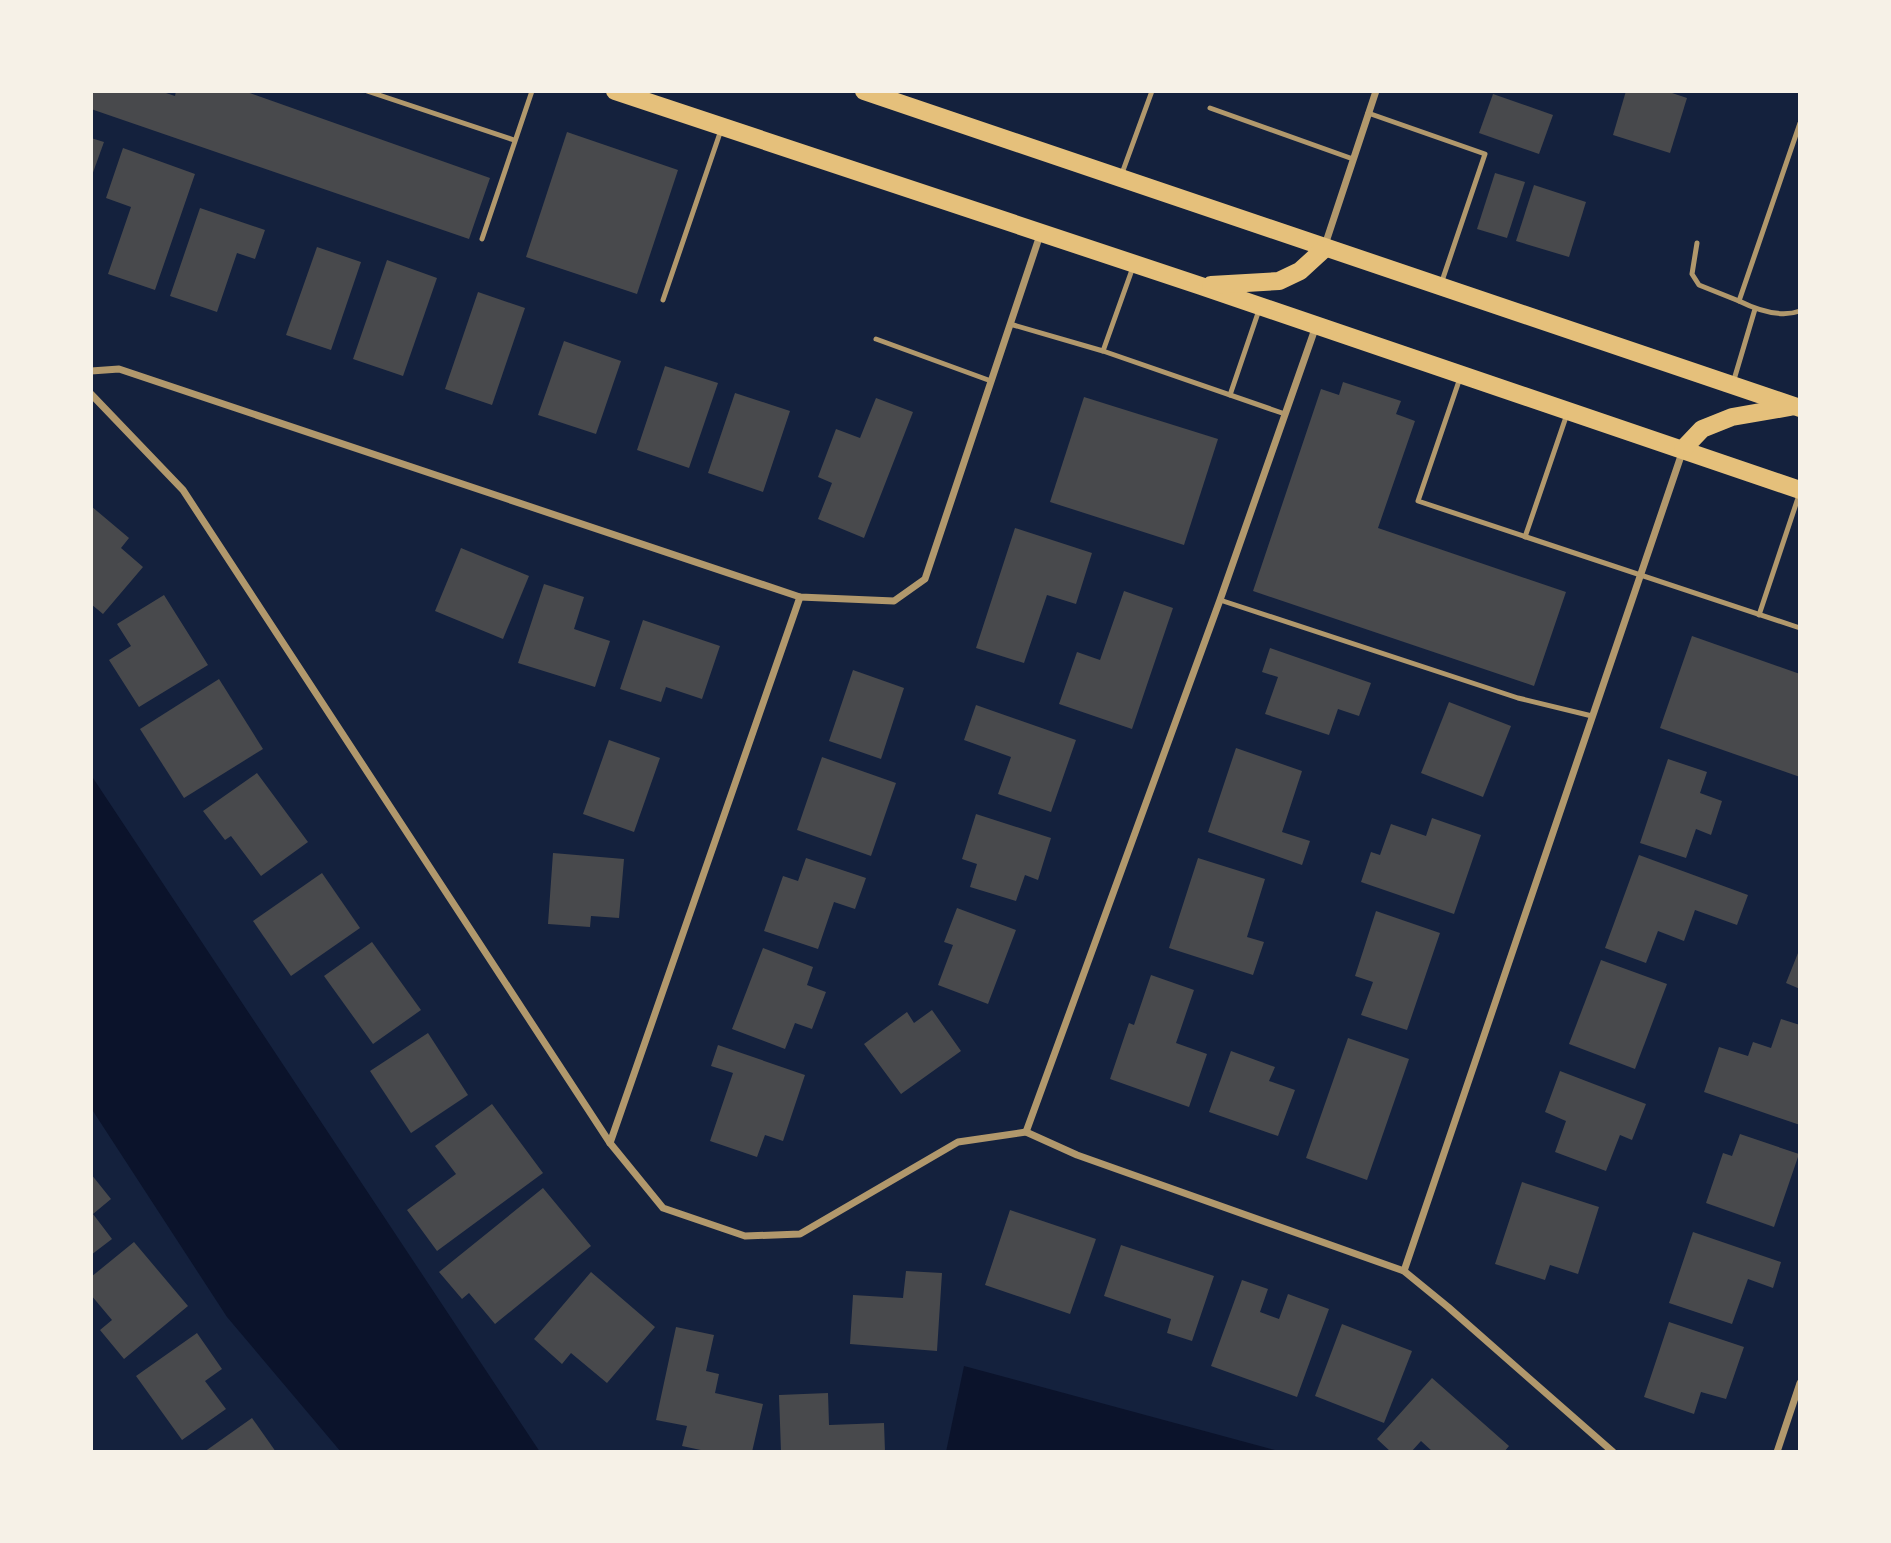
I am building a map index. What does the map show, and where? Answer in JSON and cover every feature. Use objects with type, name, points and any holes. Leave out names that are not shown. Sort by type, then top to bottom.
[{"type":"main road","points":[[615,91],[1201,286],[1800,491]]},
{"type":"main road","points":[[863,91],[1797,407]]},
{"type":"main road","points":[[1201,286],[1279,281],[1300,271],[1324,249]]},
{"type":"main road","points":[[1683,449],[1702,429],[1732,417],[1797,407]]},
{"type":"street","points":[[1324,249],[1376,91]]},
{"type":"street","points":[[91,371],[119,369],[800,597],[894,601],[925,579],[1041,233]]},
{"type":"street","points":[[1026,1132],[1220,600],[1316,326]]},
{"type":"street","points":[[91,394],[183,490],[610,1143],[663,1208],[745,1236],[800,1234],[958,1142],[1026,1132],[1077,1155],[1404,1271],[1613,1452]]},
{"type":"street","points":[[1404,1271],[1683,449]]},
{"type":"street","points":[[610,1143],[800,597]]},
{"type":"street","points":[[1777,1452],[1800,1383]]},
{"type":"lane","points":[[367,91],[514,140]]},
{"type":"lane","points":[[482,239],[532,91]]},
{"type":"lane","points":[[1120,179],[1152,91]]},
{"type":"lane","points":[[1210,108],[1353,159]]},
{"type":"lane","points":[[1368,113],[1485,154],[1440,287]]},
{"type":"lane","points":[[1739,300],[1800,123]]},
{"type":"lane","points":[[663,300],[723,127]]},
{"type":"lane","points":[[1697,243],[1692,274],[1699,285],[1755,309],[1789,315],[1800,312]]},
{"type":"lane","points":[[1103,351],[1134,264]]},
{"type":"lane","points":[[1230,395],[1260,307]]},
{"type":"lane","points":[[1732,385],[1755,309]]},
{"type":"lane","points":[[1010,324],[1103,351],[1285,414]]},
{"type":"lane","points":[[876,339],[992,380]]},
{"type":"lane","points":[[1461,375],[1418,501],[1800,628]]},
{"type":"lane","points":[[1525,537],[1569,411]]},
{"type":"lane","points":[[1759,615],[1800,491]]},
{"type":"lane","points":[[1220,600],[1518,698],[1592,716]]},
{"type":"water","points":[[91,775],[540,1452],[341,1452],[227,1317],[91,1108]]},
{"type":"water","points":[[964,1366],[1282,1452],[946,1452]]},
{"type":"building","points":[[91,91],[160,91],[175,96],[176,91],[244,91],[490,178],[469,239],[91,109]]},
{"type":"building","points":[[1626,91],[1666,91],[1687,98],[1670,153],[1613,135]]},
{"type":"building","points":[[1493,94],[1553,115],[1539,154],[1479,133]]},
{"type":"building","points":[[567,132],[678,170],[637,294],[526,257]]},
{"type":"building","points":[[91,138],[104,142],[91,178]]},
{"type":"building","points":[[123,148],[195,174],[155,290],[108,274],[131,207],[106,198]]},
{"type":"building","points":[[1495,173],[1525,182],[1507,238],[1477,229]]},
{"type":"building","points":[[1534,185],[1586,202],[1569,257],[1516,241]]},
{"type":"building","points":[[200,208],[265,230],[255,259],[237,253],[217,312],[170,296]]},
{"type":"building","points":[[317,247],[361,262],[331,350],[286,335]]},
{"type":"building","points":[[387,260],[437,278],[403,376],[353,359]]},
{"type":"building","points":[[478,292],[525,308],[492,405],[445,389]]},
{"type":"building","points":[[564,341],[621,361],[596,434],[538,415]]},
{"type":"building","points":[[665,366],[718,383],[689,468],[637,450]]},
{"type":"building","points":[[1343,382],[1401,401],[1396,414],[1415,421],[1378,528],[1566,592],[1534,686],[1253,591],[1321,389],[1339,395]]},
{"type":"building","points":[[735,393],[790,411],[763,492],[708,473]]},
{"type":"building","points":[[1084,397],[1218,439],[1184,545],[1050,502]]},
{"type":"building","points":[[876,398],[913,412],[864,538],[818,519],[832,483],[818,477],[836,429],[860,438]]},
{"type":"building","points":[[91,506],[129,538],[121,548],[143,567],[103,614],[91,604]]},
{"type":"building","points":[[1015,528],[1092,553],[1076,604],[1047,595],[1024,663],[976,648]]},
{"type":"building","points":[[461,548],[529,576],[503,639],[435,611]]},
{"type":"building","points":[[544,584],[584,597],[574,629],[610,641],[595,687],[518,663]]},
{"type":"building","points":[[1124,591],[1173,608],[1132,729],[1059,704],[1077,652],[1100,660]]},
{"type":"building","points":[[164,595],[208,665],[139,707],[109,660],[131,646],[117,624]]},
{"type":"building","points":[[643,620],[720,646],[702,699],[666,687],[661,702],[620,689]]},
{"type":"building","points":[[1692,636],[1800,674],[1800,777],[1660,728]]},
{"type":"building","points":[[1270,648],[1371,683],[1359,716],[1338,709],[1329,735],[1265,714],[1278,677],[1262,672]]},
{"type":"building","points":[[853,670],[904,688],[881,759],[829,741]]},
{"type":"building","points":[[219,679],[263,749],[184,798],[140,729]]},
{"type":"building","points":[[1449,702],[1511,726],[1483,797],[1421,773]]},
{"type":"building","points":[[976,705],[1076,740],[1051,812],[998,794],[1011,757],[964,740]]},
{"type":"building","points":[[609,740],[660,758],[634,832],[583,814]]},
{"type":"building","points":[[1236,748],[1302,771],[1282,832],[1310,841],[1302,865],[1208,832]]},
{"type":"building","points":[[822,757],[896,783],[871,856],[797,830]]},
{"type":"building","points":[[1668,759],[1707,772],[1700,793],[1722,801],[1711,835],[1696,829],[1686,858],[1640,843]]},
{"type":"building","points":[[257,773],[308,842],[261,876],[231,836],[225,840],[203,811]]},
{"type":"building","points":[[976,814],[1051,838],[1038,880],[1025,875],[1016,901],[970,887],[977,864],[962,859]]},
{"type":"building","points":[[1432,818],[1481,835],[1454,914],[1361,882],[1371,852],[1380,855],[1391,824],[1426,836]]},
{"type":"building","points":[[553,853],[624,859],[619,918],[591,916],[590,927],[548,924]]},
{"type":"building","points":[[1639,855],[1748,895],[1737,925],[1695,910],[1684,941],[1658,931],[1646,963],[1605,948]]},
{"type":"building","points":[[806,858],[866,878],[855,909],[834,902],[818,949],[764,931],[783,876],[798,881]]},
{"type":"building","points":[[1198,858],[1265,879],[1247,937],[1264,942],[1253,975],[1169,948]]},
{"type":"building","points":[[322,873],[360,928],[291,976],[253,921]]},
{"type":"building","points":[[957,908],[1016,930],[988,1004],[938,985],[953,945],[944,942]]},
{"type":"building","points":[[1376,911],[1440,933],[1407,1030],[1361,1015],[1373,982],[1355,976]]},
{"type":"building","points":[[372,942],[421,1010],[373,1044],[324,976]]},
{"type":"building","points":[[763,948],[813,967],[807,985],[826,992],[812,1029],[795,1023],[785,1049],[732,1029]]},
{"type":"building","points":[[1800,948],[1800,989],[1786,983]]},
{"type":"building","points":[[1601,960],[1667,984],[1635,1069],[1569,1044]]},
{"type":"building","points":[[1151,975],[1194,990],[1176,1043],[1207,1054],[1189,1107],[1110,1079],[1129,1023],[1134,1025]]},
{"type":"building","points":[[932,1010],[961,1051],[901,1094],[864,1044],[907,1012],[914,1023]]},
{"type":"building","points":[[1781,1019],[1800,1025],[1800,1125],[1704,1092],[1719,1047],[1748,1056],[1753,1042],[1771,1048]]},
{"type":"building","points":[[428,1033],[468,1095],[411,1133],[370,1071]]},
{"type":"building","points":[[1348,1038],[1409,1059],[1367,1180],[1306,1158]]},
{"type":"building","points":[[718,1045],[805,1075],[783,1141],[765,1135],[757,1157],[710,1141],[733,1073],[711,1066]]},
{"type":"building","points":[[1231,1051],[1275,1067],[1269,1081],[1295,1090],[1278,1136],[1209,1112]]},
{"type":"building","points":[[1560,1071],[1646,1104],[1632,1140],[1620,1135],[1606,1171],[1555,1152],[1566,1121],[1545,1112]]},
{"type":"building","points":[[492,1104],[543,1173],[437,1251],[407,1210],[456,1174],[435,1146]]},
{"type":"building","points":[[1740,1134],[1799,1154],[1774,1227],[1706,1203],[1723,1153],[1732,1156]]},
{"type":"building","points":[[91,1174],[111,1199],[93,1214],[112,1239],[91,1255]]},
{"type":"building","points":[[1522,1182],[1599,1207],[1578,1274],[1550,1265],[1545,1280],[1495,1264]]},
{"type":"building","points":[[543,1188],[591,1246],[495,1324],[469,1293],[462,1299],[439,1272]]},
{"type":"building","points":[[1010,1210],[1096,1239],[1070,1314],[985,1285]]},
{"type":"building","points":[[1693,1232],[1781,1262],[1773,1288],[1748,1279],[1732,1324],[1669,1303]]},
{"type":"building","points":[[134,1242],[188,1306],[124,1359],[100,1330],[112,1320],[91,1295],[91,1277]]},
{"type":"building","points":[[1121,1245],[1214,1276],[1192,1341],[1167,1333],[1171,1319],[1104,1296]]},
{"type":"building","points":[[906,1271],[942,1273],[937,1351],[850,1344],[853,1295],[903,1298]]},
{"type":"building","points":[[591,1272],[655,1327],[607,1383],[571,1353],[562,1364],[534,1339]]},
{"type":"building","points":[[1242,1280],[1268,1289],[1260,1312],[1279,1319],[1288,1294],[1329,1309],[1297,1397],[1211,1366]]},
{"type":"building","points":[[1669,1322],[1744,1347],[1726,1399],[1701,1392],[1694,1414],[1644,1397]]},
{"type":"building","points":[[1342,1324],[1412,1351],[1384,1423],[1315,1396]]},
{"type":"building","points":[[676,1327],[714,1335],[706,1371],[719,1374],[715,1393],[763,1404],[752,1452],[710,1452],[682,1446],[687,1426],[656,1420]]},
{"type":"building","points":[[197,1333],[222,1369],[205,1381],[226,1409],[182,1440],[136,1376]]},
{"type":"building","points":[[1432,1378],[1509,1446],[1504,1452],[1433,1452],[1421,1441],[1411,1452],[1391,1452],[1377,1439]]},
{"type":"building","points":[[828,1393],[829,1425],[884,1423],[885,1452],[781,1452],[779,1395]]},
{"type":"building","points":[[252,1418],[276,1452],[204,1452]]}]
